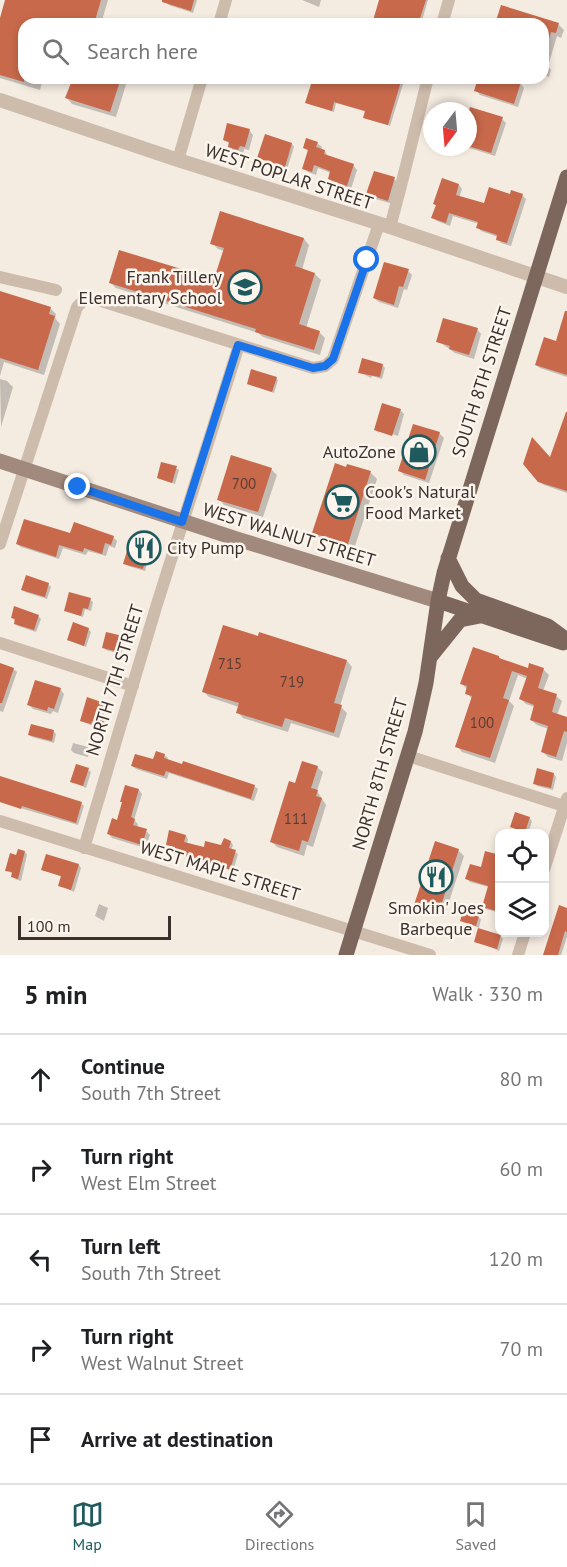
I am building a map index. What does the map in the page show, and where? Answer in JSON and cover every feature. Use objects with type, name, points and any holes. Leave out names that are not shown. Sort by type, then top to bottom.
[{"type":"main road","name":"SOUTH 8TH STREET","points":[[438,601],[448,558],[567,177]]},
{"type":"main road","name":"WEST WALNUT STREET","points":[[0,461],[182,522],[567,642]]},
{"type":"main road","points":[[448,558],[462,586],[476,600],[548,626],[567,642]]},
{"type":"main road","name":"NORTH 8TH STREET","points":[[346,955],[408,756],[424,693],[438,601]]},
{"type":"main road","points":[[429,658],[460,620],[481,615]]},
{"type":"street","points":[[221,18],[226,0]]},
{"type":"street","points":[[444,18],[449,0]]},
{"type":"street","points":[[178,160],[200,84]]},
{"type":"street","points":[[0,544],[77,307],[84,300],[98,300],[313,368],[325,366],[333,359],[408,162],[426,84]]},
{"type":"street","name":"WEST POPLAR STREET","points":[[0,100],[178,160],[385,225],[567,287]]},
{"type":"street","points":[[0,277],[56,291]]},
{"type":"street","name":"NORTH 7TH STREET","points":[[84,848],[238,345]]},
{"type":"street","points":[[0,643],[133,686]]},
{"type":"street","points":[[408,756],[566,802],[549,855]]},
{"type":"street","name":"WEST MAPLE STREET","points":[[0,821],[430,955]]},
{"type":"street","points":[[518,955],[524,937]]},
{"type":"building","points":[[5,0],[101,0],[96,18],[18,18],[18,80],[0,75],[0,18]]},
{"type":"building","points":[[162,0],[194,0],[191,11],[162,2]]},
{"type":"building","points":[[379,0],[426,0],[420,18],[374,18]]},
{"type":"building","points":[[501,5],[543,18],[497,18]]},
{"type":"building","points":[[549,20],[559,23],[556,33],[551,32],[549,39]]},
{"type":"building","points":[[71,84],[119,84],[110,112],[65,98]]},
{"type":"building","points":[[311,84],[400,84],[388,125],[363,118],[365,111],[334,102],[332,111],[305,103]]},
{"type":"building","points":[[476,84],[520,84],[514,104],[474,91]]},
{"type":"building","points":[[477,109],[503,117],[491,153],[477,149]]},
{"type":"building","points":[[227,123],[250,129],[245,147],[240,146],[238,150],[228,147],[229,142],[223,140]]},
{"type":"building","points":[[265,134],[292,143],[285,167],[257,158]]},
{"type":"building","points":[[306,138],[318,142],[316,147],[325,150],[324,154],[354,164],[347,186],[328,179],[330,171],[314,165],[312,172],[302,169],[308,150],[303,148]]},
{"type":"building","points":[[374,171],[395,177],[388,201],[366,194]]},
{"type":"building","points":[[442,178],[459,184],[456,195],[484,203],[489,187],[510,194],[511,190],[523,194],[507,243],[496,240],[497,235],[476,228],[478,222],[449,213],[446,223],[431,218]]},
{"type":"building","points":[[220,211],[304,238],[295,266],[315,273],[299,324],[320,331],[314,350],[255,332],[256,329],[109,283],[119,250],[214,279],[224,248],[210,244]]},
{"type":"building","points":[[384,262],[409,269],[403,287],[399,286],[394,305],[373,298]]},
{"type":"building","points":[[0,291],[51,307],[49,314],[55,316],[38,370],[0,358]]},
{"type":"building","points":[[565,311],[567,311],[567,375],[535,365],[544,337],[556,341]]},
{"type":"building","points":[[443,318],[478,328],[469,355],[436,342]]},
{"type":"building","points":[[362,358],[383,364],[380,377],[358,373]]},
{"type":"building","points":[[251,369],[277,377],[272,392],[247,384]]},
{"type":"building","points":[[382,403],[401,409],[392,436],[374,430]]},
{"type":"building","points":[[566,412],[567,491],[538,482],[523,464],[532,437],[550,457]]},
{"type":"building","name":"AutoZone","points":[[413,424],[440,432],[425,480],[398,471]]},
{"type":"building","points":[[231,455],[272,468],[258,512],[217,500]]},
{"type":"building","points":[[161,462],[177,466],[172,483],[157,478]]},
{"type":"building","name":"Cook's Natural Food Market","points":[[335,463],[371,471],[348,544],[312,533]]},
{"type":"building","points":[[24,519],[70,533],[74,522],[114,536],[111,545],[105,543],[102,554],[84,548],[83,552],[59,545],[56,557],[16,544]]},
{"type":"building","points":[[127,551],[146,556],[143,569],[123,564]]},
{"type":"building","points":[[26,575],[49,583],[45,597],[21,590]]},
{"type":"building","points":[[69,592],[91,598],[88,609],[83,608],[81,616],[64,611]]},
{"type":"building","points":[[14,606],[39,615],[34,630],[14,624],[15,619],[11,618]]},
{"type":"building","points":[[73,622],[89,628],[84,646],[67,640]]},
{"type":"building","points":[[223,625],[258,636],[259,632],[347,660],[334,703],[342,705],[334,733],[285,718],[282,727],[236,713],[239,703],[202,692]]},
{"type":"building","points":[[106,632],[123,636],[119,652],[102,648]]},
{"type":"building","points":[[473,647],[528,668],[529,663],[544,668],[538,688],[557,694],[552,712],[567,717],[567,732],[564,731],[556,757],[541,752],[548,726],[530,720],[534,705],[519,699],[527,676],[512,671],[503,698],[509,700],[490,758],[455,747],[472,696],[465,694],[467,686],[460,684]]},
{"type":"building","points":[[0,663],[14,668],[2,703],[0,703]]},
{"type":"building","points":[[35,680],[61,688],[54,709],[48,707],[47,711],[27,705]]},
{"type":"building","points":[[87,697],[104,703],[100,715],[105,717],[103,724],[80,721]]},
{"type":"building","points":[[31,724],[54,730],[52,741],[28,735]]},
{"type":"building","points":[[156,751],[165,754],[164,758],[182,764],[183,761],[255,785],[251,799],[166,771],[164,776],[131,766],[135,754],[153,759]]},
{"type":"building","points":[[302,761],[318,766],[311,788],[318,790],[316,796],[322,798],[308,842],[302,840],[299,851],[270,842],[289,781],[295,783]]},
{"type":"building","points":[[76,764],[89,768],[83,786],[70,782]]},
{"type":"building","points":[[537,768],[554,773],[551,788],[533,784]]},
{"type":"building","points":[[0,776],[82,802],[76,823],[22,806],[21,809],[0,802]]},
{"type":"building","points":[[125,785],[139,789],[131,817],[135,819],[133,825],[147,829],[142,845],[107,834],[112,818],[117,820]]},
{"type":"building","points":[[515,812],[530,817],[526,829],[510,827]]},
{"type":"building","points":[[169,830],[186,835],[184,842],[204,847],[205,841],[221,845],[224,838],[231,841],[229,848],[236,850],[230,870],[215,863],[174,852],[175,847],[166,845]]},
{"type":"building","name":"Smokin' Joes Barbeque","points":[[435,841],[459,849],[439,912],[414,905]]},
{"type":"building","points":[[18,849],[25,851],[18,879],[11,877],[12,872],[5,871],[10,853],[16,855]]},
{"type":"building","points":[[485,851],[495,854],[495,911],[482,907],[488,886],[465,879],[470,864],[481,867]]},
{"type":"building","points":[[46,854],[79,864],[71,890],[58,886],[61,876],[41,870]]},
{"type":"building","points":[[559,905],[567,908],[567,932],[565,931],[558,955],[543,955]]},
{"type":"building","points":[[463,911],[479,916],[476,926],[460,921]]},
{"type":"building","points":[[478,928],[495,933],[495,937],[500,937],[497,949],[474,942]]},
{"type":"place","name":"Frank Tillery Elementary School","points":[[245,287]]},
{"type":"place","name":"AutoZone","points":[[419,452]]},
{"type":"place","name":"Cook's Natural Food Market","points":[[342,502]]},
{"type":"place","name":"City Pump","points":[[144,548]]},
{"type":"place","name":"Smokin' Joes Barbeque","points":[[436,877]]},
{"type":"route","points":[[78,487],[182,522],[238,345],[313,368],[325,366],[333,359],[367,260]]}]
